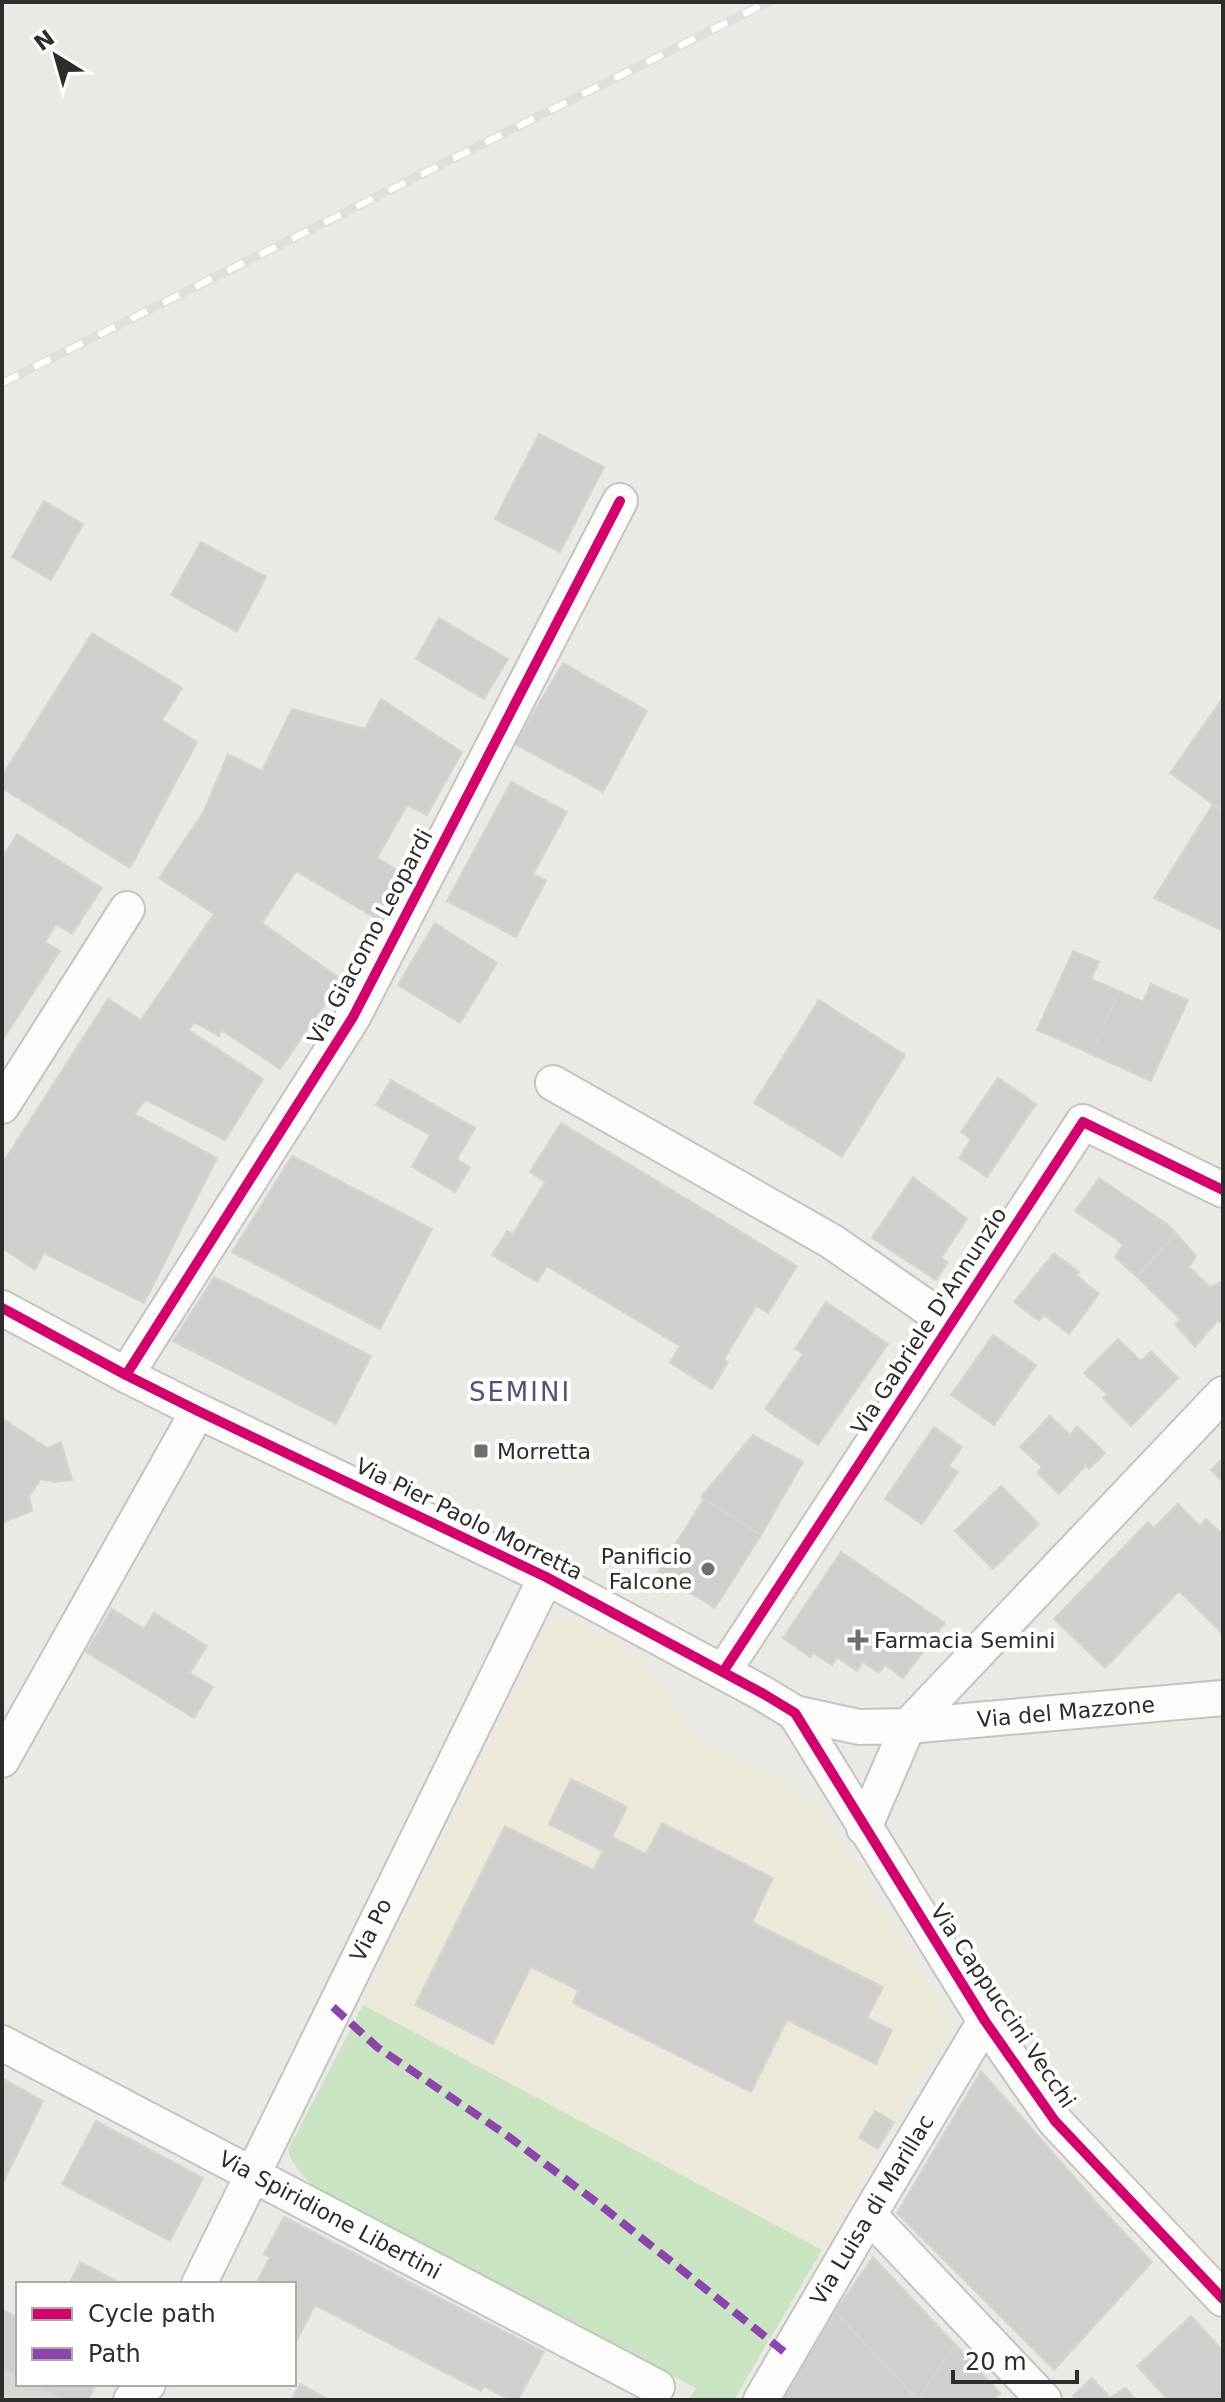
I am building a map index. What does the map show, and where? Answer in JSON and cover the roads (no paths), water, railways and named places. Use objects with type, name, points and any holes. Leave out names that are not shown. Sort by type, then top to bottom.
[{"type":"street","name":"Via Giacomo Leopardi","points":[[126,1375],[353,1017],[620,501]]},
{"type":"street","points":[[2,1106],[127,909]]},
{"type":"street","points":[[553,1083],[831,1241],[951,1324]]},
{"type":"street","name":"Via Gabriele D'Annunzio","points":[[723,1672],[1083,1122],[1223,1190]]},
{"type":"street","name":"Via Pier Paolo Morretta","points":[[2,1308],[198,1411],[546,1577],[795,1713],[864,1828]]},
{"type":"street","points":[[864,1828],[908,1726],[1223,1394]]},
{"type":"street","points":[[2,1760],[198,1411]]},
{"type":"street","name":"Via Po","points":[[200,2282],[546,1577]]},
{"type":"street","name":"Via del Mazzone","points":[[795,1713],[859,1727],[908,1726],[1223,1698]]},
{"type":"street","name":"Via Cappuccini Vecchi","points":[[864,1828],[985,2021],[1055,2121],[1223,2299]]},
{"type":"street","name":"Via Luisa di Marillac","points":[[761,2400],[985,2021]]},
{"type":"street","name":"Via Spiridione Libertini","points":[[2,2043],[657,2387]]},
{"type":"street","points":[[869,2215],[1044,2400]]},
{"type":"street","points":[[131,2400],[148,2386]]},
{"type":"street","points":[[152,2386],[169,2400]]},
{"type":"railway","points":[[2,383],[768,2]]},
{"type":"place","name":"Morretta","points":[[481,1451]]},
{"type":"place","name":"Panificio Falcone","points":[[708,1569]]},
{"type":"place","name":"Farmacia Semini","points":[[858,1640]]},
{"type":"district","name":"SEMINI","points":[[520,1392]]}]
